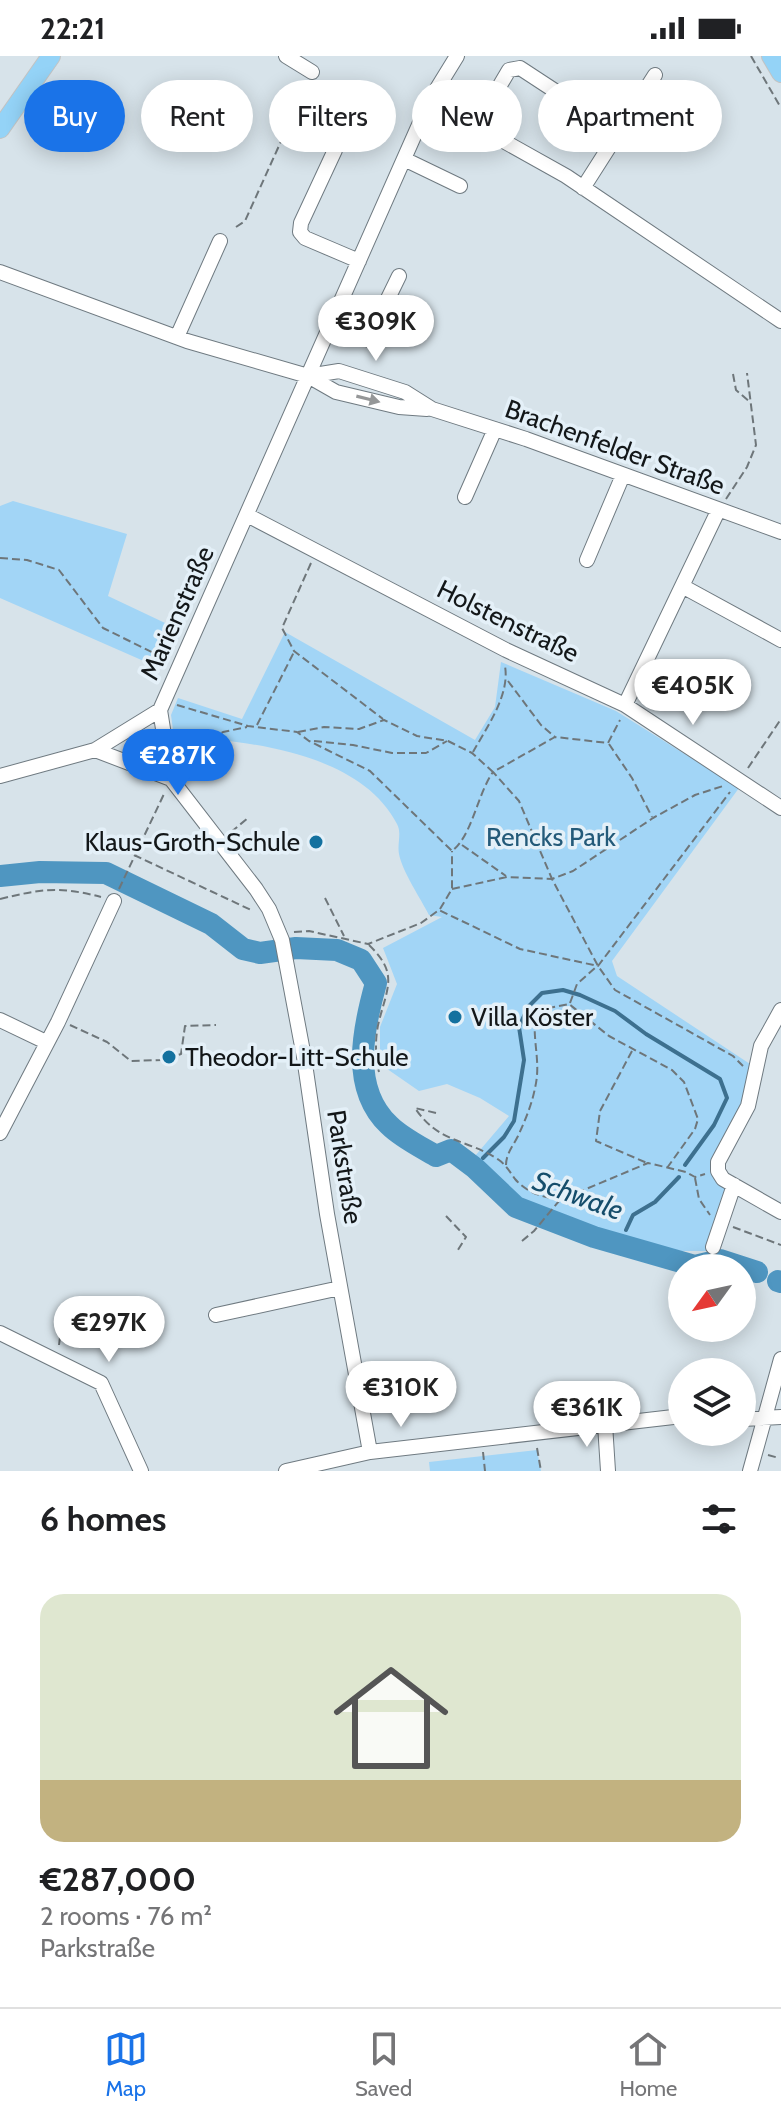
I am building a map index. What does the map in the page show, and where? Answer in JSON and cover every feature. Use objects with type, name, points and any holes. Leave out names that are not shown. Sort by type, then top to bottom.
[{"type":"main road","points":[[0,129],[51,56]]},
{"type":"main road","points":[[771,56],[781,73]]},
{"type":"street","points":[[286,56],[312,72]]},
{"type":"street","name":"Marienstraße","points":[[442,80],[457,56]]},
{"type":"street","points":[[503,80],[509,70],[520,68],[538,80]]},
{"type":"street","points":[[583,188],[655,75]]},
{"type":"street","name":"Marienstraße","points":[[0,776],[95,750],[162,705],[412,141]]},
{"type":"street","points":[[334,152],[300,232],[305,238],[359,261]]},
{"type":"street","points":[[521,152],[583,188],[781,321]]},
{"type":"street","points":[[404,159],[460,186]]},
{"type":"street","points":[[177,337],[220,241]]},
{"type":"street","name":"Brachenfelder Straße","points":[[0,272],[177,337],[308,376],[339,371],[405,392],[432,409],[781,532]]},
{"type":"street","points":[[369,340],[399,276]]},
{"type":"street","points":[[342,300],[379,317]]},
{"type":"street","points":[[465,497],[495,429]]},
{"type":"street","points":[[587,560],[623,475]]},
{"type":"street","points":[[625,705],[718,511]]},
{"type":"street","name":"Holstenstraße","points":[[247,515],[506,650],[625,705],[781,808]]},
{"type":"street","points":[[682,586],[781,640]]},
{"type":"street","points":[[95,750],[169,774],[162,705]]},
{"type":"street","name":"Parkstraße","points":[[169,774],[269,909],[287,956],[340,1288],[370,1452]]},
{"type":"street","points":[[1,1123],[58,1022],[117,895]]},
{"type":"street","points":[[781,1010],[761,1046],[748,1106],[718,1162],[718,1171],[723,1179],[781,1212]]},
{"type":"street","points":[[0,1020],[46,1042]]},
{"type":"street","points":[[713,1247],[734,1185]]},
{"type":"street","points":[[216,1315],[340,1288]]},
{"type":"street","points":[[0,1333],[101,1383],[141,1471]]},
{"type":"street","points":[[750,1471],[781,1359]]},
{"type":"street","points":[[286,1471],[370,1452],[668,1417]]},
{"type":"street","points":[[756,1418],[781,1417]]},
{"type":"street","points":[[605,1424],[608,1471]]},
{"type":"path","points":[[751,56],[781,108]]},
{"type":"path","points":[[236,227],[245,221],[312,72]]},
{"type":"path","points":[[718,511],[747,467],[756,445],[747,373]]},
{"type":"path","points":[[733,374],[736,390],[751,403]]},
{"type":"path","points":[[316,550],[282,628],[294,651],[384,720],[417,736],[448,741],[472,753],[493,772],[519,801],[552,879],[598,966],[615,990],[733,1056],[744,1068],[753,1087]]},
{"type":"path","points":[[0,558],[27,560],[59,570],[103,628],[179,665]]},
{"type":"path","points":[[506,650],[504,664],[507,680],[541,725],[555,737],[608,743],[632,778],[653,818]]},
{"type":"path","points":[[256,727],[294,651]]},
{"type":"path","points":[[472,753],[492,717],[507,680]]},
{"type":"path","points":[[162,705],[248,726],[297,732],[324,727],[359,729],[384,720]]},
{"type":"path","points":[[608,743],[625,705]]},
{"type":"path","points":[[569,1004],[577,984],[598,966],[739,780],[781,719]]},
{"type":"path","points":[[0,899],[43,888],[117,895],[169,774],[223,732],[248,726]]},
{"type":"path","points":[[297,732],[370,771],[452,851],[452,889],[439,910],[421,923],[368,944]]},
{"type":"path","points":[[452,851],[461,845],[483,787],[493,772],[555,737]]},
{"type":"path","points":[[309,741],[392,753],[426,753],[448,741]]},
{"type":"path","points":[[452,889],[507,877],[552,879],[573,871],[653,818],[695,795],[739,780]]},
{"type":"path","points":[[219,842],[248,818]]},
{"type":"path","points":[[461,845],[507,877]]},
{"type":"path","points":[[134,855],[249,910],[269,909]]},
{"type":"path","points":[[325,898],[344,937]]},
{"type":"path","points":[[439,910],[520,949],[598,966]]},
{"type":"path","points":[[281,936],[309,931],[344,937],[368,944],[380,956],[390,982],[377,1025],[379,1072]]},
{"type":"path","points":[[506,1165],[505,1160],[535,1091],[539,1064],[533,1040],[535,1019],[549,1008],[569,1004],[609,1036],[672,1070],[684,1082],[698,1119],[695,1129],[667,1168]]},
{"type":"path","points":[[58,1022],[82,1029],[107,1042],[131,1061],[162,1060],[181,1054],[185,1026],[216,1025]]},
{"type":"path","points":[[633,1049],[600,1111],[596,1141],[648,1163],[695,1177],[718,1171]]},
{"type":"path","points":[[436,1113],[415,1108],[434,1131],[492,1156],[506,1165],[526,1189],[546,1198],[560,1200]]},
{"type":"path","points":[[522,1241],[560,1200],[648,1163]]},
{"type":"path","points":[[695,1177],[702,1207],[720,1222],[781,1245]]},
{"type":"path","points":[[446,1216],[466,1237],[456,1253]]},
{"type":"path","points":[[58,1361],[61,1329],[71,1324]]},
{"type":"path","points":[[534,1431],[541,1471]]},
{"type":"path","points":[[482,1437],[485,1471]]},
{"type":"green space","points":[[13,501],[127,534],[108,596],[182,631],[162,669],[0,598],[0,506]]},
{"type":"green space","name":"Rencks Park","points":[[285,632],[475,740],[495,707],[501,662],[616,711],[739,788],[612,961],[617,976],[750,1064],[742,1108],[711,1163],[711,1173],[726,1190],[711,1251],[669,1251],[596,1234],[518,1200],[475,1156],[509,1116],[480,1098],[447,1084],[419,1091],[380,1064],[380,1027],[397,984],[383,948],[442,917],[429,915],[408,877],[401,861],[397,824],[383,803],[344,773],[321,762],[270,748],[221,740],[179,774],[171,715],[178,698],[242,719]]},
{"type":"green space","points":[[537,1450],[541,1471],[430,1471],[429,1462]]},
{"type":"waterway","name":"Schwale","points":[[0,876],[40,872],[106,873],[211,924],[243,949],[260,953],[296,948],[337,950],[361,960],[376,983],[364,1038],[364,1076],[377,1110],[394,1130],[436,1156],[451,1150],[516,1207],[594,1237],[695,1266],[720,1260],[757,1272]]},
{"type":"waterway","points":[[483,1158],[504,1137],[514,1121],[524,1060],[519,1027],[528,1007],[542,993],[563,990],[615,1011],[646,1034],[720,1079],[727,1098],[714,1125],[685,1165]]},
{"type":"waterway","points":[[626,1230],[633,1215],[655,1202],[679,1177]]},
{"type":"place","name":"Klaus-Groth-Schule","points":[[316,842]]},
{"type":"place","name":"Villa Köster","points":[[455,1017]]},
{"type":"place","name":"Theodor-Litt-Schule","points":[[169,1057]]}]
